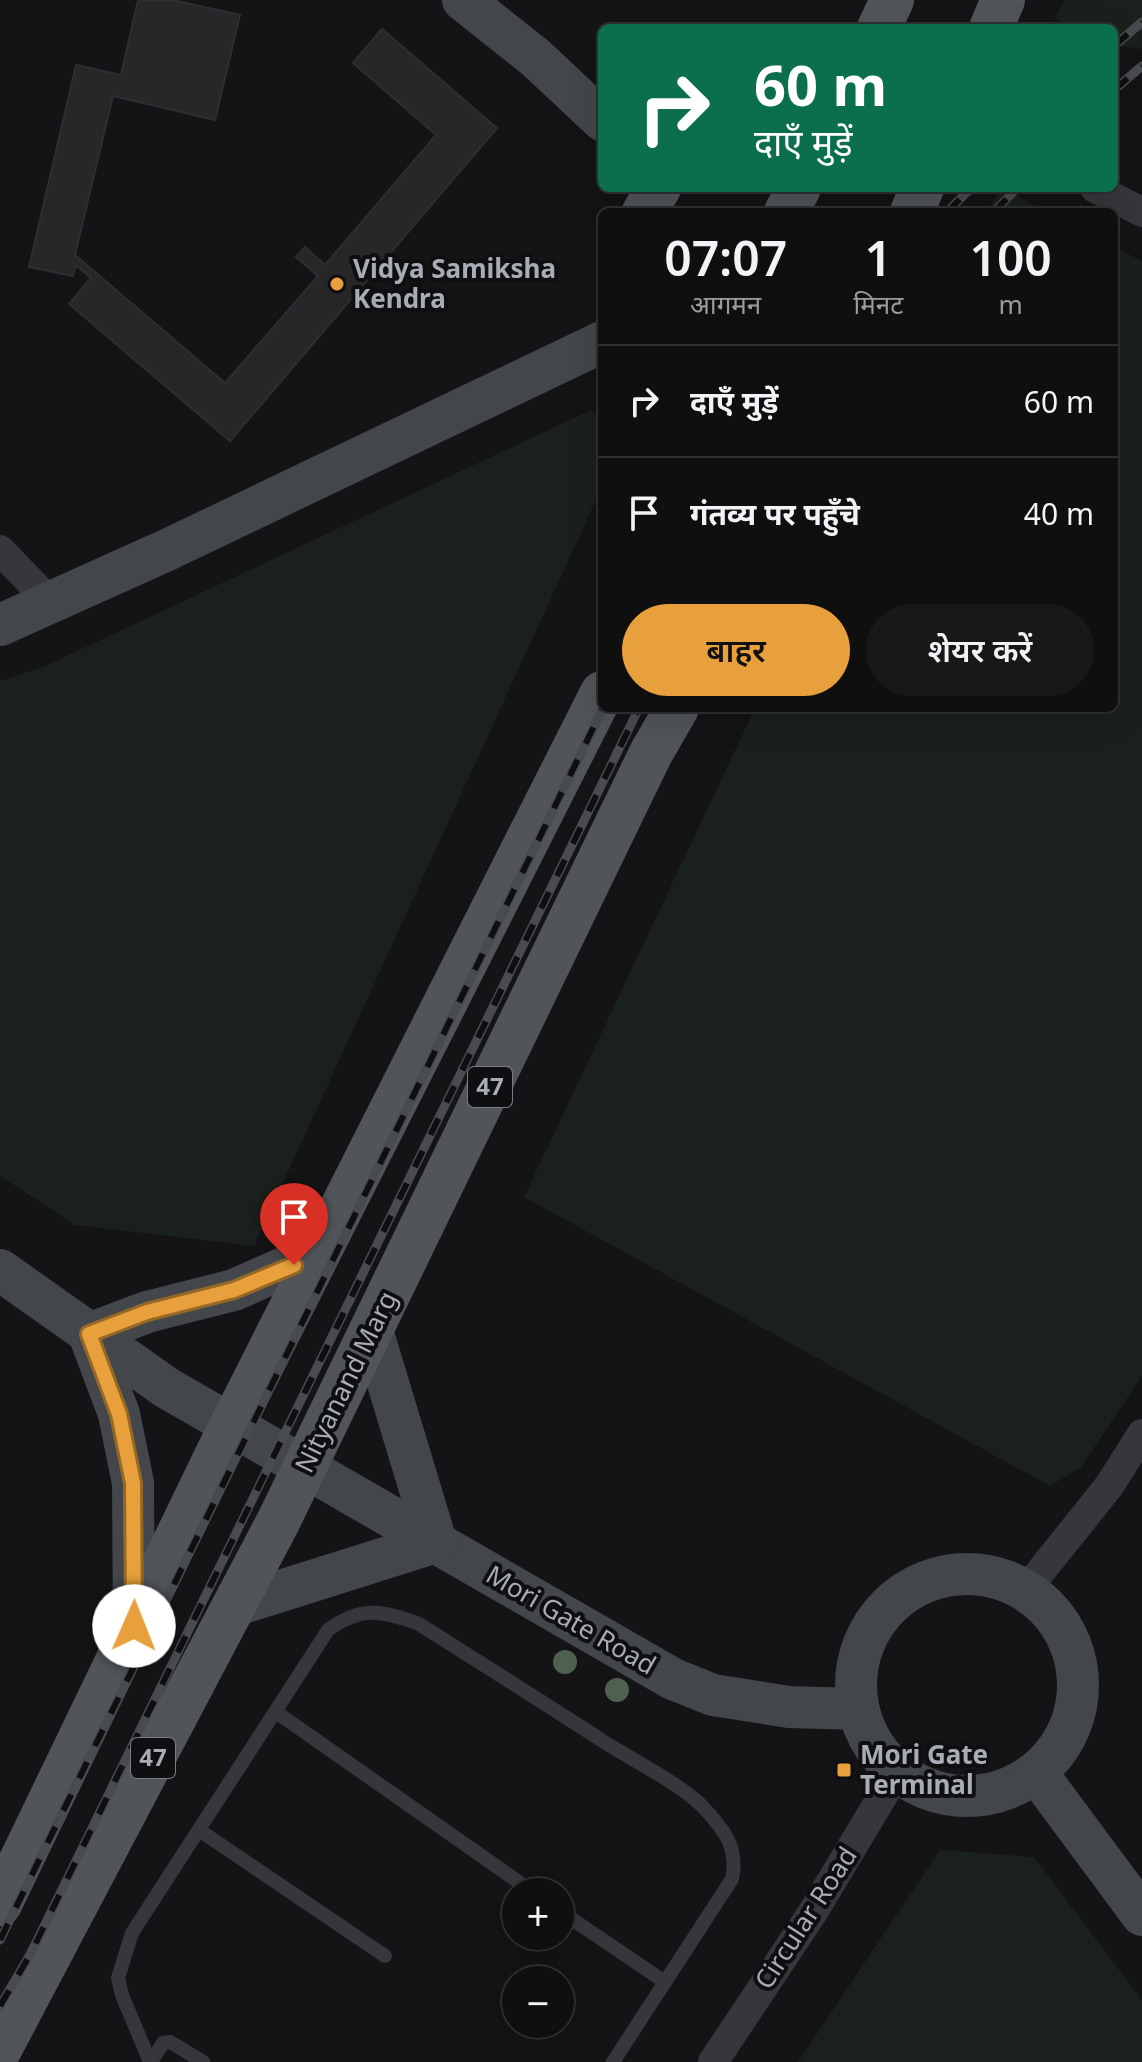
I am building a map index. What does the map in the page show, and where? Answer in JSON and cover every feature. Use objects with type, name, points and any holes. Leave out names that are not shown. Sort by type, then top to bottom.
[{"type":"main road","points":[[881,24],[892,0]]},
{"type":"main road","points":[[993,24],[1003,0]]},
{"type":"main road","points":[[0,1904],[231,1426],[595,708]]},
{"type":"main road","points":[[600,712],[651,753]]},
{"type":"main road","name":"Nityanand Marg","points":[[0,2049],[305,1467],[651,753],[675,712]]},
{"type":"street","points":[[463,0],[536,58],[598,116]]},
{"type":"street","points":[[1103,192],[1142,212]]},
{"type":"street","points":[[0,625],[167,550],[598,344]]},
{"type":"street","points":[[0,550],[50,602]]},
{"type":"street","points":[[134,1626],[133,1483],[119,1414],[89,1334],[147,1312],[234,1290],[320,1252]]},
{"type":"street","name":"Mori Gate Road","points":[[0,1270],[167,1388],[673,1679],[713,1695],[789,1707],[858,1709]]},
{"type":"street","points":[[233,1606],[436,1542],[372,1330]]},
{"type":"street","points":[[1025,1591],[1109,1486],[1142,1434]]},
{"type":"street","points":[[963,1574],[995,1578],[1025,1591],[1056,1619],[1074,1657],[1077,1678],[1072,1720],[1051,1757],[1036,1772],[1003,1790],[967,1797],[930,1790],[897,1772],[872,1744],[858,1709],[856,1677],[863,1646],[879,1617],[902,1595],[932,1581],[963,1574]]},
{"type":"street","name":"Circular Road","points":[[713,2062],[813,1912],[897,1772]]},
{"type":"street","points":[[1036,1772],[1142,1915]]},
{"type":"lane","points":[[150,2062],[118,1978],[132,1933],[328,1630],[346,1617],[367,1611],[393,1614],[419,1624],[699,1803],[732,1846],[736,1862],[732,1879],[613,2062]]},
{"type":"lane","points":[[276,1712],[513,1878]]},
{"type":"lane","points":[[199,1830],[385,1956]]},
{"type":"lane","points":[[574,1920],[665,1982]]},
{"type":"lane","points":[[150,2062],[163,2043],[170,2042],[203,2062]]},
{"type":"shaded area","points":[[1066,0],[1142,0],[1142,49],[1118,46],[1118,24],[1064,24],[1054,17]]},
{"type":"shaded area","points":[[998,192],[1010,192],[1040,208],[990,208]]},
{"type":"shaded area","points":[[1118,249],[1142,261],[1142,1376],[1081,1467],[1050,1486],[524,1197],[753,712],[1118,712]]},
{"type":"shaded area","points":[[591,410],[598,419],[598,496],[254,1246],[75,1225],[0,1176],[0,681],[43,667]]},
{"type":"shaded area","points":[[940,1850],[1034,1857],[1142,2000],[1142,2062],[798,2062]]},
{"type":"building","points":[[138,0],[173,0],[240,15],[215,120],[113,96],[75,255],[225,383],[318,276],[296,257],[305,247],[325,265],[436,135],[353,63],[382,29],[497,128],[230,441],[69,304],[91,278],[76,265],[73,276],[29,267],[76,65],[121,75]]},
{"type":"railway","points":[[1118,43],[1142,22]]},
{"type":"railway","points":[[1118,87],[1142,66]]},
{"type":"railway","points":[[951,208],[967,192]]},
{"type":"railway","points":[[998,208],[1013,192]]},
{"type":"railway","points":[[0,1940],[601,712]]},
{"type":"railway","points":[[0,2006],[31,1953],[637,712]]},
{"type":"place","name":"Vidya Samiksha Kendra","points":[[337,284]]},
{"type":"place","name":"Mori Gate Terminal","points":[[844,1770]]},
{"type":"route","points":[[134,1626],[136,1563],[133,1483],[119,1414],[89,1334],[147,1312],[234,1290],[294,1265]]}]
